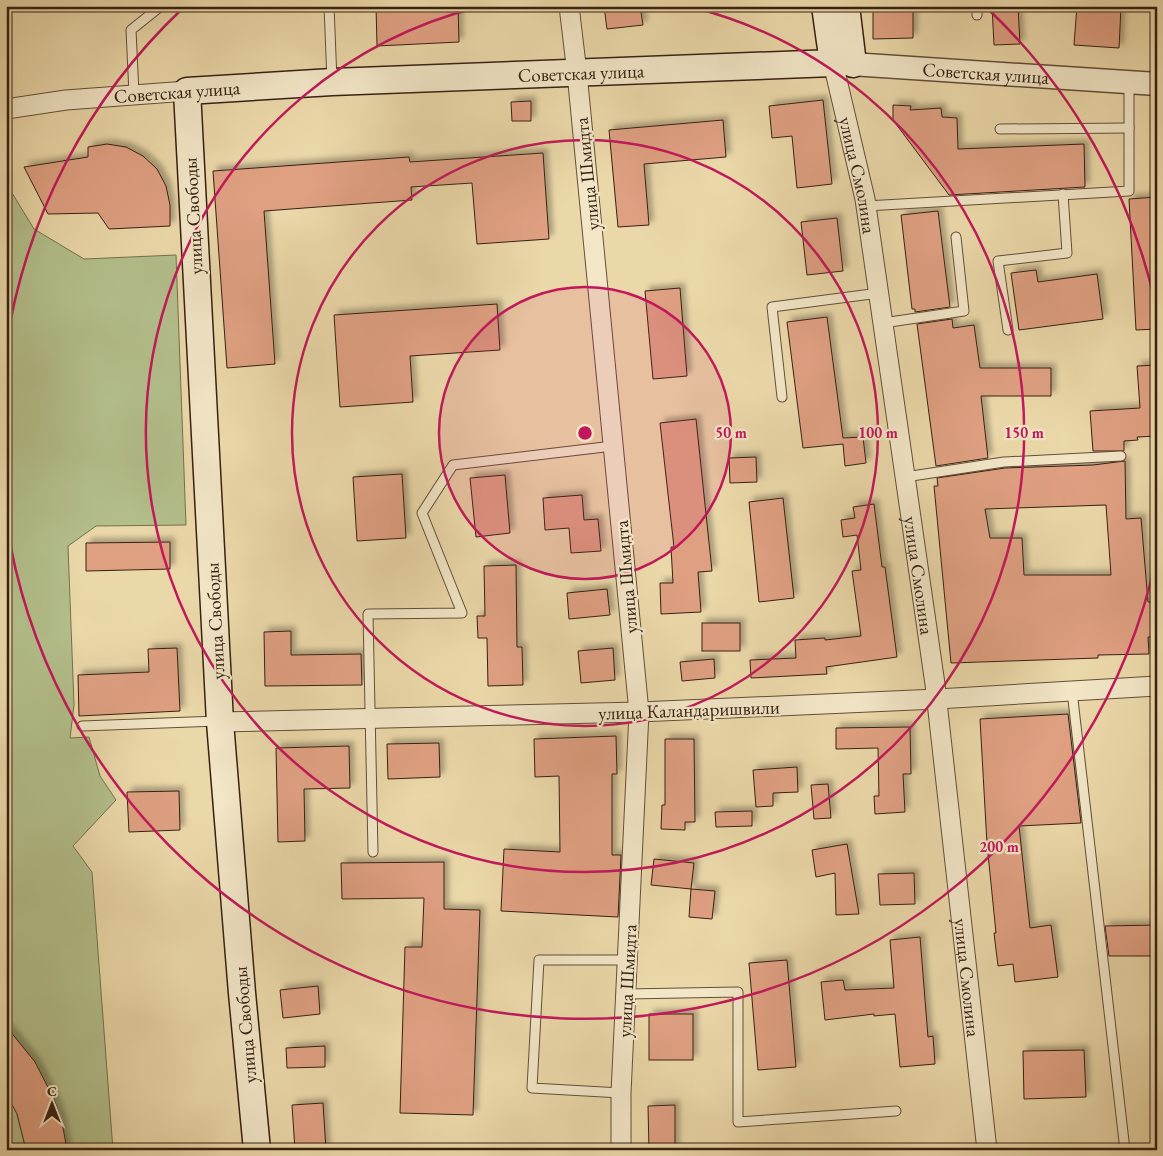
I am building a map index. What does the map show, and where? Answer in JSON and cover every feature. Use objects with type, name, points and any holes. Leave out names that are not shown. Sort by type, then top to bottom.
[{"type":"main road","name":"улица Смолина","points":[[825,6],[843,64]]},
{"type":"main road","points":[[843,64],[846,6]]},
{"type":"main road","name":"Советская улица","points":[[187,91],[332,82],[843,64]]},
{"type":"main road","name":"улица Свободы","points":[[187,91],[220,722],[256,1150]]},
{"type":"street","name":"улица Шмидта","points":[[568,6],[577,73],[639,712],[621,1094],[621,1150]]},
{"type":"street","name":"Советская улица","points":[[843,64],[1157,84]]},
{"type":"street","name":"улица Смолина","points":[[843,64],[866,206],[937,699],[987,1150]]},
{"type":"street","name":"Советская улица","points":[[6,109],[66,100],[187,91]]},
{"type":"street","name":"улица Каландаришвили","points":[[220,722],[639,712],[937,699],[1157,686]]},
{"type":"lane","points":[[134,94],[132,30],[161,6]]},
{"type":"lane","points":[[329,6],[332,82]]},
{"type":"lane","points":[[866,206],[1129,191],[1129,82]]},
{"type":"lane","points":[[1000,128],[1129,128]]},
{"type":"lane","points":[[1008,330],[998,261],[1067,253],[1063,194]]},
{"type":"lane","points":[[883,323],[964,311],[956,237]]},
{"type":"lane","points":[[782,396],[772,307],[878,293]]},
{"type":"lane","points":[[373,852],[368,614],[462,613],[422,513],[453,465],[613,446]]},
{"type":"lane","points":[[905,477],[1004,462],[1121,456]]},
{"type":"lane","points":[[1072,691],[1125,1150]]},
{"type":"lane","points":[[82,726],[220,722]]},
{"type":"lane","points":[[621,1094],[532,1088],[540,960],[628,960]]},
{"type":"lane","points":[[626,994],[738,992],[738,1122],[896,1111]]},
{"type":"green space","points":[[6,154],[11,154],[9,188],[34,229],[84,259],[176,255],[186,525],[96,526],[68,546],[74,705],[70,738],[89,737],[100,776],[116,800],[73,846],[92,872],[113,1150],[6,1150]]},
{"type":"building","points":[[376,6],[458,6],[459,42],[377,46]]},
{"type":"building","points":[[604,6],[640,6],[643,25],[607,29]]},
{"type":"building","points":[[873,6],[913,6],[913,38],[873,39]]},
{"type":"building","points":[[992,6],[1018,6],[1020,44],[994,45]]},
{"type":"building","points":[[1077,6],[1121,7],[1119,48],[1074,45]]},
{"type":"building","points":[[823,100],[832,184],[797,188],[792,136],[772,138],[769,106]]},
{"type":"building","points":[[531,101],[531,121],[512,121],[511,102]]},
{"type":"building","points":[[893,105],[911,106],[910,110],[941,108],[942,117],[957,118],[958,149],[1084,144],[1085,187],[949,195],[893,120]]},
{"type":"building","points":[[723,120],[726,157],[644,164],[649,225],[618,227],[609,130]]},
{"type":"building","points":[[107,144],[126,147],[143,156],[157,169],[166,186],[170,205],[170,226],[109,229],[98,213],[48,214],[24,167],[88,157],[88,147]]},
{"type":"building","points":[[543,153],[549,239],[477,244],[472,183],[411,187],[412,200],[264,211],[275,364],[227,368],[213,171],[409,157],[410,162]]},
{"type":"building","points":[[1157,197],[1157,329],[1136,330],[1129,199]]},
{"type":"building","points":[[938,211],[950,307],[915,312],[915,309],[912,309],[901,215]]},
{"type":"building","points":[[837,218],[843,271],[807,275],[801,222]]},
{"type":"building","points":[[1036,270],[1038,282],[1097,274],[1103,319],[1019,330],[1011,273]]},
{"type":"building","points":[[680,288],[687,376],[653,379],[645,291]]},
{"type":"building","points":[[497,304],[500,350],[410,356],[413,402],[340,407],[334,315]]},
{"type":"building","points":[[827,317],[843,438],[863,437],[866,463],[845,466],[843,444],[803,448],[787,322]]},
{"type":"building","points":[[952,319],[953,328],[974,325],[980,368],[1051,368],[1051,396],[981,396],[988,458],[936,466],[917,324]]},
{"type":"building","points":[[1157,365],[1157,436],[1137,437],[1138,440],[1124,441],[1124,451],[1093,451],[1090,411],[1140,408],[1137,366]]},
{"type":"building","points":[[696,419],[712,571],[698,572],[701,612],[661,614],[660,583],[673,583],[671,547],[674,547],[660,423]]},
{"type":"building","points":[[756,457],[757,482],[730,483],[729,458]]},
{"type":"building","points":[[1125,461],[1126,519],[1141,518],[1148,602],[1157,602],[1157,637],[1148,637],[1149,654],[1098,655],[1098,658],[951,663],[934,486],[938,486],[937,478],[1005,468],[1093,465]],"holes":[[[1106,505],[1111,575],[1024,575],[1022,538],[990,538],[985,509]]]},
{"type":"building","points":[[402,474],[406,538],[357,541],[353,477]]},
{"type":"building","points":[[505,475],[510,533],[476,537],[470,478]]},
{"type":"building","points":[[582,495],[584,520],[598,519],[601,551],[571,553],[569,528],[545,530],[543,498]]},
{"type":"building","points":[[783,498],[794,598],[759,602],[749,502]]},
{"type":"building","points":[[874,504],[882,567],[885,567],[897,657],[826,667],[827,674],[751,678],[750,660],[796,658],[795,640],[825,638],[825,640],[861,636],[852,571],[861,570],[857,535],[843,537],[841,520],[855,518],[853,507]]},
{"type":"building","points":[[170,542],[170,569],[86,571],[86,543]]},
{"type":"building","points":[[516,565],[517,647],[522,647],[523,685],[488,686],[487,638],[478,638],[477,616],[485,616],[484,566]]},
{"type":"building","points":[[607,589],[610,615],[569,619],[567,593]]},
{"type":"building","points":[[702,623],[740,623],[740,651],[702,651]]},
{"type":"building","points":[[291,631],[291,655],[361,654],[362,685],[265,686],[264,632]]},
{"type":"building","points":[[177,648],[180,711],[79,716],[78,675],[149,672],[148,649]]},
{"type":"building","points":[[613,648],[615,680],[581,683],[578,651]]},
{"type":"building","points":[[714,659],[715,678],[682,681],[680,662]]},
{"type":"building","points":[[1068,714],[1081,823],[1019,826],[1030,928],[1051,925],[1058,977],[1015,982],[1013,964],[998,966],[987,844],[980,719]]},
{"type":"building","points":[[910,727],[911,774],[903,774],[905,812],[875,814],[874,796],[879,796],[878,748],[836,749],[836,728]]},
{"type":"building","points":[[616,736],[617,774],[612,774],[612,855],[621,855],[618,917],[501,911],[504,849],[560,852],[559,776],[535,777],[534,739]]},
{"type":"building","points":[[665,739],[694,739],[695,822],[685,822],[685,830],[661,829],[662,805],[665,805]]},
{"type":"building","points":[[439,743],[440,777],[388,779],[387,744]]},
{"type":"building","points":[[349,746],[350,788],[304,789],[305,841],[278,842],[276,748]]},
{"type":"building","points":[[797,767],[798,792],[773,793],[773,806],[756,807],[753,770]]},
{"type":"building","points":[[828,784],[831,818],[814,819],[811,785]]},
{"type":"building","points":[[179,791],[180,830],[129,832],[127,792]]},
{"type":"building","points":[[752,811],[752,826],[716,827],[715,812]]},
{"type":"building","points":[[847,844],[859,914],[836,915],[835,873],[816,877],[812,850]]},
{"type":"building","points":[[654,859],[694,863],[691,889],[651,885]]},
{"type":"building","points":[[444,862],[444,909],[480,910],[473,1115],[400,1113],[405,947],[422,947],[424,898],[342,899],[341,863]]},
{"type":"building","points":[[914,873],[915,904],[880,905],[878,874]]},
{"type":"building","points":[[691,889],[715,891],[712,919],[689,917]]},
{"type":"building","points":[[1157,925],[1157,956],[1109,956],[1105,926]]},
{"type":"building","points":[[920,937],[928,1037],[933,1036],[935,1064],[900,1067],[895,1014],[874,1016],[874,1014],[825,1020],[821,982],[843,980],[845,990],[894,988],[890,940]]},
{"type":"building","points":[[787,960],[796,1067],[758,1070],[749,963]]},
{"type":"building","points":[[318,986],[320,1014],[283,1018],[280,990]]},
{"type":"building","points":[[649,1014],[693,1014],[693,1060],[649,1060]]},
{"type":"building","points":[[6,1026],[35,1062],[54,1099],[62,1122],[67,1150],[26,1150],[17,1114],[6,1093]]},
{"type":"building","points":[[325,1046],[325,1067],[287,1068],[286,1048]]},
{"type":"building","points":[[1084,1050],[1086,1097],[1024,1099],[1023,1051]]},
{"type":"building","points":[[323,1103],[326,1150],[295,1150],[292,1105]]},
{"type":"building","points":[[675,1105],[675,1150],[649,1150],[648,1106]]}]
